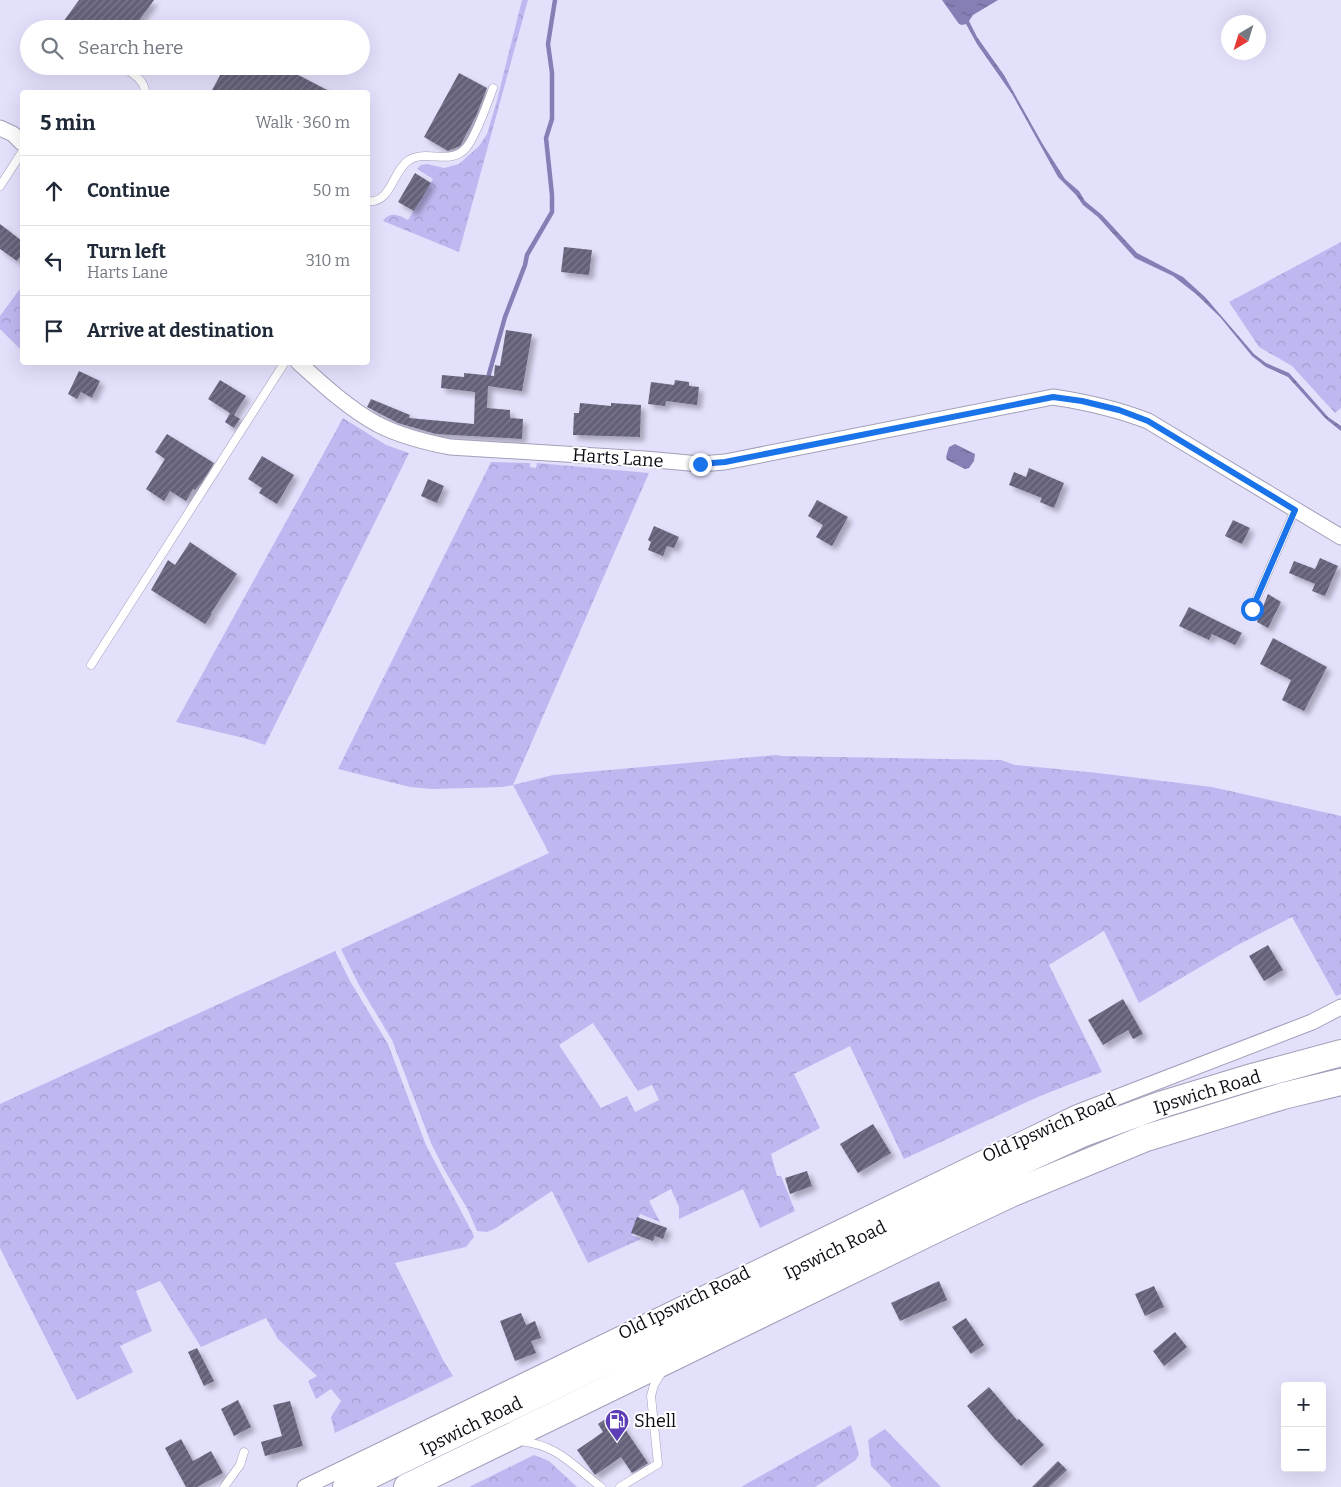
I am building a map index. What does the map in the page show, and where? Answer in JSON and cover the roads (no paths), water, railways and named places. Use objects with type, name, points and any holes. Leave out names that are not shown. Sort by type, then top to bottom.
[{"type":"highway","points":[[1160,1106],[1192,1084],[1341,1036]]},
{"type":"highway","name":"Ipswich Road","points":[[346,1487],[1016,1163],[1084,1133],[1160,1106],[1260,1075],[1341,1053]]},
{"type":"highway","name":"Ipswich Road","points":[[406,1487],[952,1221],[1022,1190],[1146,1138],[1283,1096],[1341,1082]]},
{"type":"street","points":[[0,128],[13,134],[20,141]]},
{"type":"street","name":"Harts Lane","points":[[301,365],[326,387],[375,423],[396,433],[424,442],[450,447],[700,464],[725,462],[1053,397],[1082,401],[1119,410],[1148,421],[1341,537]]},
{"type":"street","name":"Old Ipswich Road","points":[[305,1487],[1076,1113],[1312,1022],[1341,1007]]},
{"type":"lane","points":[[134,75],[141,81],[145,90]]},
{"type":"lane","points":[[370,202],[387,192],[408,160],[425,154],[444,158],[453,157],[467,147],[493,88]]},
{"type":"lane","points":[[0,186],[20,155]]},
{"type":"lane","points":[[91,665],[283,365]]},
{"type":"lane","points":[[1252,609],[1295,510]]},
{"type":"lane","points":[[620,1487],[658,1464],[651,1396],[654,1385],[669,1360]]},
{"type":"lane","points":[[505,1440],[544,1446],[570,1460],[581,1472],[601,1487]]},
{"type":"lane","points":[[224,1487],[240,1465],[244,1452]]},
{"type":"water","points":[[942,0],[998,0],[973,15],[969,21],[977,37],[1004,75],[1042,143],[1065,179],[1079,191],[1085,201],[1102,215],[1137,253],[1183,277],[1205,297],[1254,354],[1266,363],[1289,373],[1328,417],[1341,426],[1341,431],[1326,419],[1288,377],[1266,367],[1252,356],[1220,317],[1196,294],[1173,276],[1135,258],[1098,217],[1083,205],[1058,177],[1012,94],[977,44],[966,24],[959,24]]},
{"type":"water","points":[[955,444],[975,454],[974,461],[969,468],[965,469],[947,460],[949,447]]},
{"type":"waterway","points":[[487,381],[505,317],[527,255],[552,212],[546,138],[552,119],[552,73],[548,44],[555,0]]},
{"type":"place","name":"Shell","points":[[617,1442]]}]
